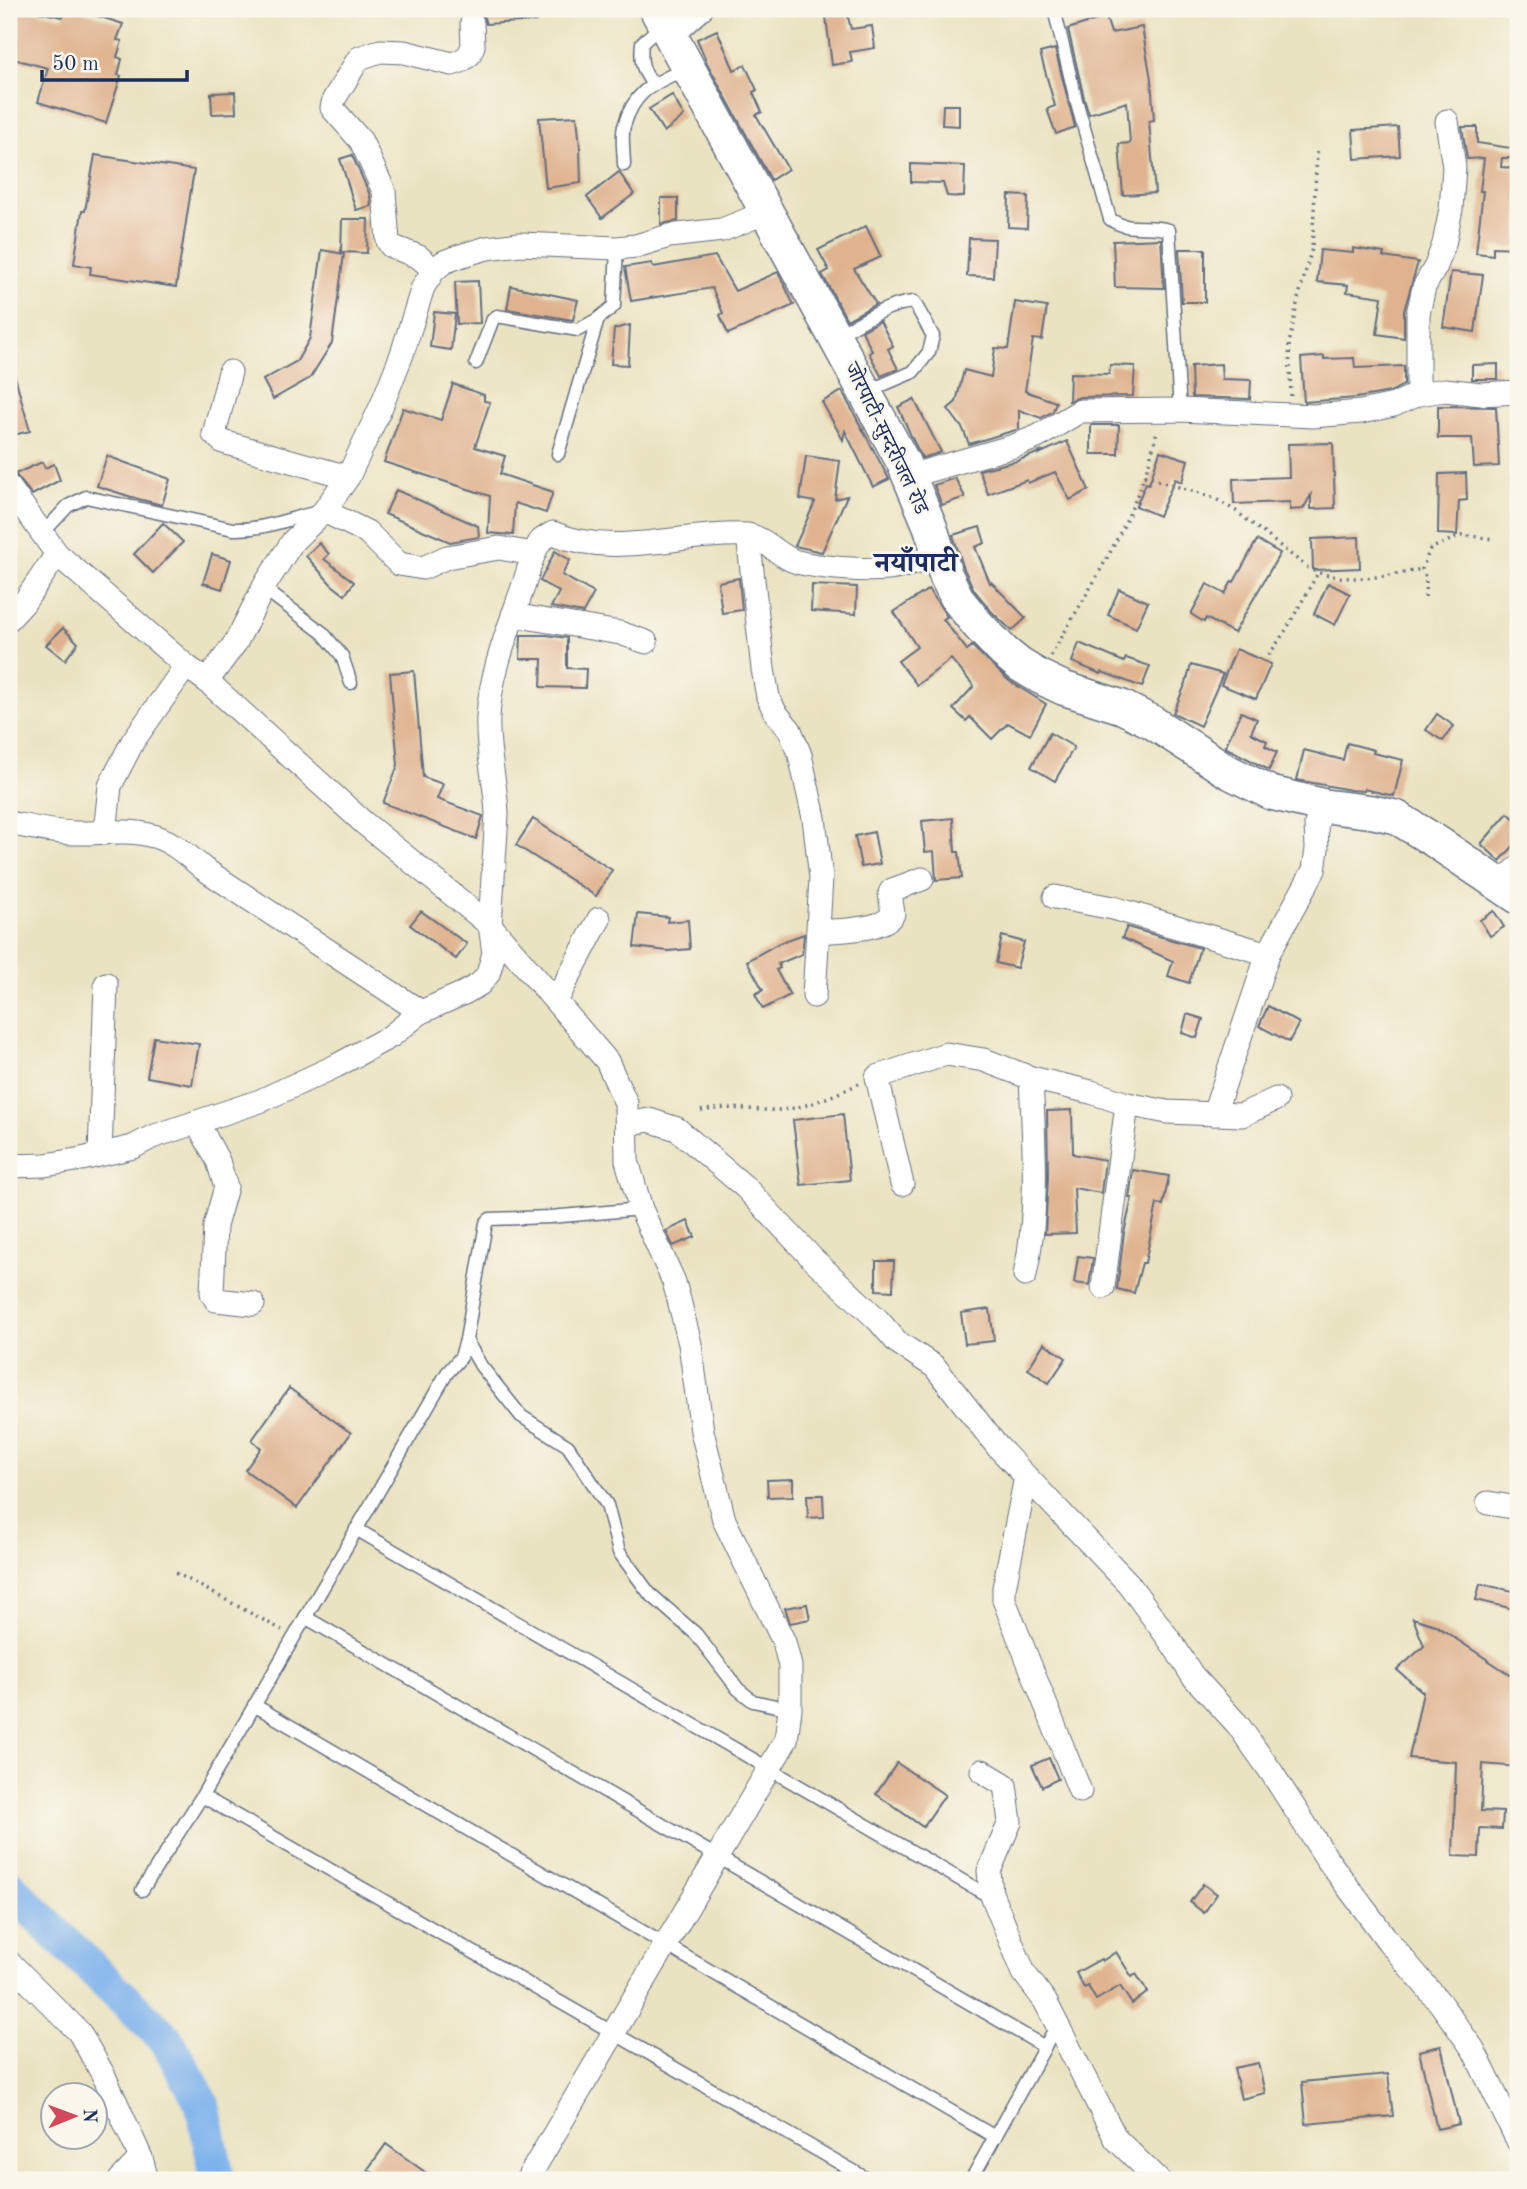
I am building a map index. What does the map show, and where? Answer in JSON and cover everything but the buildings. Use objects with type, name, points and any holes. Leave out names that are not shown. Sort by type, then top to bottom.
[{"type":"main road","name":"जोरपाटी-सुन्दरीजल रोड","points":[[663,23],[836,336],[909,476],[946,576],[958,600],[1004,652],[1040,677],[1063,688],[1122,707],[1152,722],[1229,772],[1271,793],[1325,806],[1373,811],[1396,817],[1452,854],[1512,883]]},
{"type":"street","points":[[663,23],[701,9]]},
{"type":"street","points":[[433,270],[419,257],[391,246],[388,241],[384,191],[361,141],[332,108],[334,99],[359,58],[380,51],[404,52],[452,64],[469,55],[473,46],[472,23]]},
{"type":"street","points":[[1418,394],[1418,314],[1424,288],[1444,244],[1451,209],[1454,167],[1447,121]]},
{"type":"street","points":[[207,681],[236,642],[263,588],[293,541],[324,511],[348,477],[381,407],[402,354],[422,287],[433,270],[444,262],[487,248],[520,244],[617,248],[636,246],[669,236],[722,230],[767,212]]},
{"type":"street","points":[[230,372],[214,434],[223,442],[348,477]]},
{"type":"street","points":[[909,476],[1014,446],[1080,411],[1170,410],[1313,416],[1361,412],[1394,405],[1418,394],[1445,390],[1481,394],[1518,391]]},
{"type":"street","points":[[9,487],[57,554],[186,666],[207,681],[364,823],[490,925],[607,1061],[626,1103],[627,1161],[641,1209],[674,1282],[690,1344],[702,1432],[724,1520],[784,1642],[789,1666],[790,1709],[786,1740],[527,2180]]},
{"type":"street","points":[[324,511],[367,532],[400,564],[423,568],[447,557],[499,548],[534,555]]},
{"type":"street","points":[[9,1166],[45,1165],[133,1147],[152,1137],[260,1101],[336,1066],[391,1035],[421,1012],[480,984],[488,974],[494,953],[490,925],[498,814],[490,764],[488,719],[491,693],[513,615],[542,540],[553,533],[572,541],[617,545],[748,535],[795,561],[848,569],[889,569],[940,555]]},
{"type":"street","points":[[748,535],[768,697],[775,712],[790,730],[800,755],[814,818],[821,878],[814,996]]},
{"type":"street","points":[[9,619],[23,604],[57,554]]},
{"type":"street","points":[[513,615],[620,632],[646,642]]},
{"type":"street","points":[[105,832],[110,786],[134,741],[186,666]]},
{"type":"street","points":[[1214,1114],[1268,954],[1314,870],[1316,824],[1325,806]]},
{"type":"street","points":[[9,823],[72,833],[150,835],[167,841],[204,869],[421,1012]]},
{"type":"street","points":[[818,932],[879,926],[889,921],[893,914],[890,893],[892,890],[922,879]]},
{"type":"street","points":[[1055,897],[1113,908],[1268,954]]},
{"type":"street","points":[[556,1001],[599,919]]},
{"type":"street","points":[[100,1154],[106,984]]},
{"type":"street","points":[[902,1184],[877,1077],[946,1054],[984,1060],[1031,1078],[1167,1112],[1242,1115],[1276,1099]]},
{"type":"street","points":[[1025,1275],[1034,1212],[1031,1078]]},
{"type":"street","points":[[1102,1287],[1128,1104]]},
{"type":"street","points":[[627,1124],[649,1120],[677,1129],[746,1188],[897,1342],[934,1367],[997,1446],[1128,1583],[1192,1675],[1238,1725],[1327,1859],[1473,2049],[1518,2141]]},
{"type":"street","points":[[197,1122],[218,1161],[226,1186],[215,1226],[212,1293],[216,1300],[253,1304]]},
{"type":"street","points":[[1026,1477],[1004,1588],[1004,1600],[1080,1791]]},
{"type":"street","points":[[1488,1503],[1518,1508]]},
{"type":"street","points":[[982,1771],[1005,1785],[1010,1822],[989,1871],[991,1893],[1024,1973],[1045,2001],[1116,2139],[1158,2180]]},
{"type":"street","points":[[9,1962],[79,2032],[104,2076],[144,2169],[120,2180]]},
{"type":"lane","points":[[1059,10],[1076,100],[1110,219],[1119,226],[1169,230],[1170,410]]},
{"type":"lane","points":[[653,84],[643,73],[642,43],[663,23]]},
{"type":"lane","points":[[624,165],[623,128],[639,94],[653,84],[688,68]]},
{"type":"lane","points":[[476,363],[493,319],[497,316],[578,330],[614,306],[617,248]]},
{"type":"lane","points":[[836,336],[892,306],[903,303],[914,302],[922,315],[933,336],[929,352],[913,372],[866,392]]},
{"type":"lane","points":[[558,454],[598,318]]},
{"type":"lane","points":[[42,534],[68,506],[86,497],[248,530],[324,511]]},
{"type":"lane","points":[[263,588],[323,632],[342,656],[351,683]]},
{"type":"lane","points":[[142,1890],[202,1796],[447,1373],[461,1357],[467,1340],[486,1223],[490,1219],[641,1209]]},
{"type":"lane","points":[[467,1340],[481,1366],[521,1416],[568,1446],[607,1505],[619,1552],[649,1593],[696,1634],[738,1689],[753,1701],[790,1709]]},
{"type":"lane","points":[[356,1529],[994,1900]]},
{"type":"lane","points":[[305,1617],[1045,2047]]},
{"type":"lane","points":[[254,1705],[995,2137]]},
{"type":"lane","points":[[202,1796],[869,2180]]},
{"type":"lane","points":[[971,2180],[1058,2025]]},
{"type":"path","points":[[1290,415],[1289,344],[1312,248],[1317,152]]},
{"type":"path","points":[[1040,677],[1113,550],[1170,410]]},
{"type":"path","points":[[1144,476],[1214,498],[1236,510],[1308,568],[1318,573],[1354,578],[1422,569]]},
{"type":"path","points":[[1425,597],[1426,578],[1422,569],[1430,549],[1462,535],[1495,539]]},
{"type":"path","points":[[1269,655],[1318,573]]},
{"type":"path","points":[[701,1111],[717,1107],[779,1110],[807,1106],[877,1077]]},
{"type":"path","points":[[176,1573],[293,1636]]},
{"type":"waterway","points":[[9,1886],[166,2039],[202,2103],[218,2180]]},
{"type":"district","name":"नयाँपाटी","points":[[916,562]]}]
